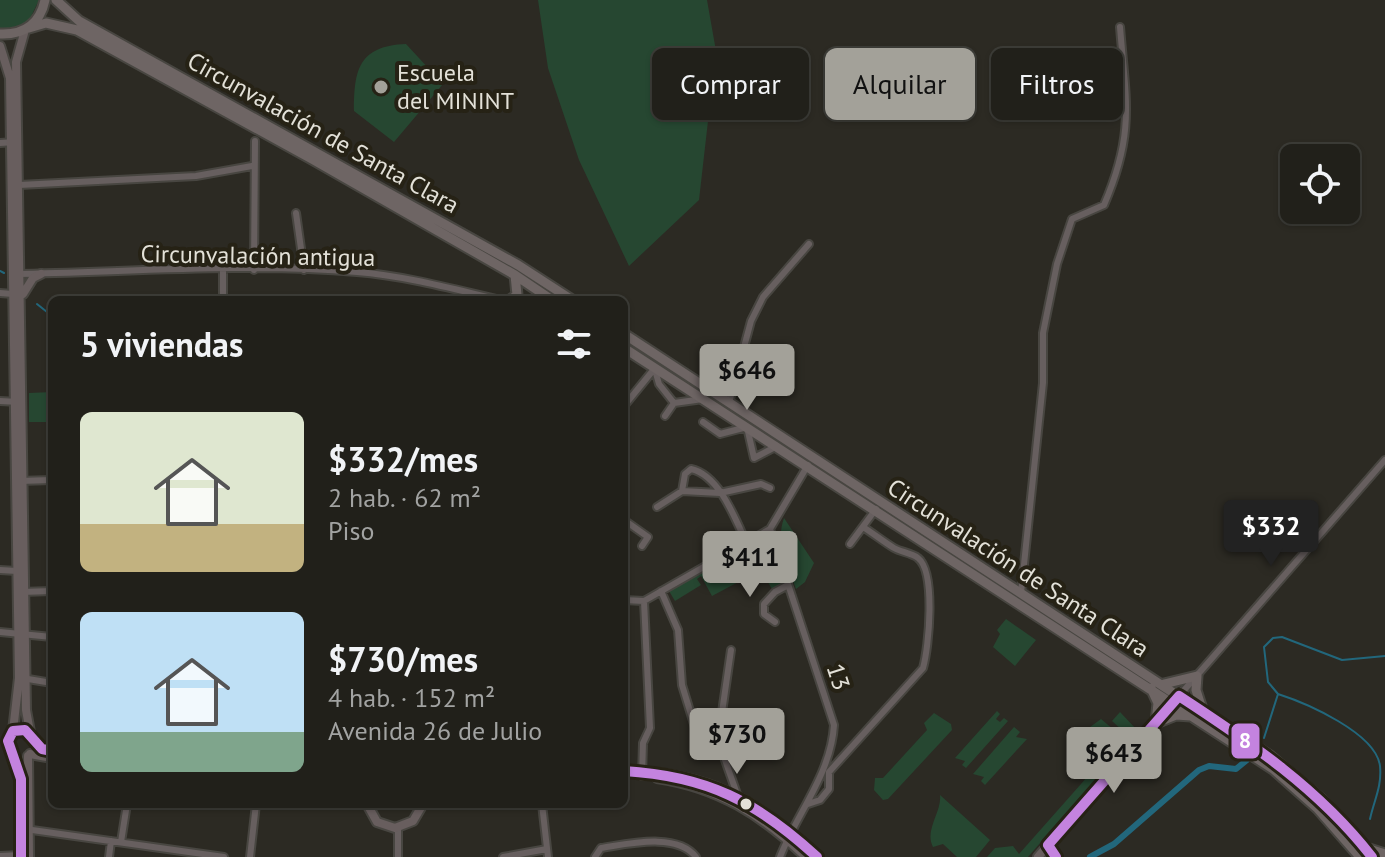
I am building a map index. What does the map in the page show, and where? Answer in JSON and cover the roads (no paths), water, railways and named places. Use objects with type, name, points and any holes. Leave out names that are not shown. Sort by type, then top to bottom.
[{"type":"highway","points":[[27,29],[43,11],[45,0]]},
{"type":"highway","name":"Circunvalación de Santa Clara","points":[[56,0],[79,21],[518,265],[566,296]]},
{"type":"highway","name":"Circunvalación de Santa Clara","points":[[0,34],[46,23],[77,30],[515,275],[546,296]]},
{"type":"highway","points":[[515,275],[516,296]]},
{"type":"highway","name":"Circunvalación de Santa Clara","points":[[628,337],[909,526],[1161,684],[1176,699]]},
{"type":"highway","name":"Circunvalación de Santa Clara","points":[[628,351],[876,509],[909,526]]},
{"type":"highway","name":"Circunvalación de Santa Clara","points":[[1021,598],[1150,687],[1176,699],[1280,764],[1321,799],[1366,854]]},
{"type":"highway","points":[[1150,687],[1158,703],[1156,723],[1176,715],[1200,714],[1197,676],[1161,684]]},
{"type":"highway","points":[[1366,854],[1385,854]]},
{"type":"main road","points":[[23,856],[32,736],[23,678],[14,142],[16,62],[27,29]]},
{"type":"main road","points":[[0,46],[10,78],[19,185],[16,274]]},
{"type":"main road","points":[[17,296],[41,274]]},
{"type":"main road","points":[[20,481],[17,571],[21,592]]},
{"type":"main road","points":[[23,678],[12,732],[3,747],[14,757],[20,775],[24,829]]},
{"type":"main road","points":[[1038,857],[1176,699]]},
{"type":"main road","points":[[0,735],[12,732],[32,736],[42,749],[48,750]]},
{"type":"main road","points":[[14,757],[48,757]]},
{"type":"main road","points":[[628,774],[687,777],[737,794],[817,857]]},
{"type":"main road","points":[[642,774],[716,791],[789,836],[806,857]]},
{"type":"main road","points":[[368,808],[377,822],[398,827],[413,821],[421,808]]},
{"type":"street","points":[[1021,598],[1043,383],[1043,333],[1057,264],[1072,219],[1104,205],[1120,168],[1129,111],[1120,27]]},
{"type":"street","points":[[254,270],[252,166],[255,141]]},
{"type":"street","points":[[0,143],[14,142]]},
{"type":"street","points":[[19,185],[196,176],[229,167],[252,166]]},
{"type":"street","points":[[296,213],[304,270]]},
{"type":"street","points":[[729,403],[751,321],[763,297],[809,244]]},
{"type":"street","points":[[223,270],[223,296]]},
{"type":"street","name":"Circunvalación antigua","points":[[16,274],[304,270],[411,279],[484,296]]},
{"type":"street","points":[[0,293],[17,296]]},
{"type":"street","points":[[628,401],[663,359]]},
{"type":"street","points":[[655,368],[659,384],[674,403]]},
{"type":"street","points":[[665,416],[674,403],[703,399]]},
{"type":"street","points":[[0,401],[18,402]]},
{"type":"street","points":[[703,422],[720,434],[747,427],[754,458],[777,446]]},
{"type":"street","points":[[1176,699],[1385,460]]},
{"type":"street","points":[[628,600],[644,601],[770,529],[808,465]]},
{"type":"street","points":[[682,491],[682,481],[691,469],[701,471],[720,493],[746,542]]},
{"type":"street","points":[[20,481],[48,480]]},
{"type":"street","points":[[657,507],[682,491],[720,493],[761,484],[770,488]]},
{"type":"street","points":[[850,544],[876,509]]},
{"type":"street","points":[[628,523],[648,537],[642,546]]},
{"type":"street","points":[[808,804],[820,800],[829,789],[829,772],[923,668],[927,654],[929,579],[923,566],[918,558],[897,550],[863,527]]},
{"type":"street","name":"13","points":[[770,529],[834,725],[831,749],[808,804],[780,857]]},
{"type":"street","points":[[0,570],[17,571]]},
{"type":"street","points":[[775,622],[764,614],[764,604],[775,592],[788,585]]},
{"type":"street","points":[[21,592],[48,591]]},
{"type":"street","points":[[661,591],[678,630],[682,685],[696,734],[705,751],[721,750]]},
{"type":"street","points":[[642,774],[643,743],[650,728],[644,601]]},
{"type":"street","points":[[0,632],[48,636]]},
{"type":"street","points":[[731,650],[718,734],[737,794]]},
{"type":"street","points":[[23,678],[48,682]]},
{"type":"street","points":[[121,842],[126,808]]},
{"type":"street","points":[[250,857],[256,808]]},
{"type":"street","points":[[503,857],[547,853],[542,808]]},
{"type":"street","points":[[398,827],[398,857]]},
{"type":"street","points":[[24,829],[224,857]]},
{"type":"street","points":[[109,857],[111,841]]},
{"type":"street","points":[[595,857],[601,848],[655,842],[680,846],[696,856]]},
{"type":"street","points":[[1048,845],[1056,857]]},
{"type":"street","points":[[0,856],[23,856]]},
{"type":"waterway","points":[[0,271],[4,273]]},
{"type":"waterway","points":[[37,304],[48,313]]},
{"type":"waterway","points":[[1264,738],[1278,694],[1268,682],[1264,647],[1273,638],[1282,637],[1342,660],[1385,656]]},
{"type":"waterway","points":[[1278,694],[1338,721],[1366,742],[1376,754],[1380,780],[1370,819]]},
{"type":"waterway","points":[[1090,857],[1114,844],[1199,770],[1209,766],[1236,769],[1247,760]]},
{"type":"place","name":"Escuela del MININT","points":[[381,87]]}]
